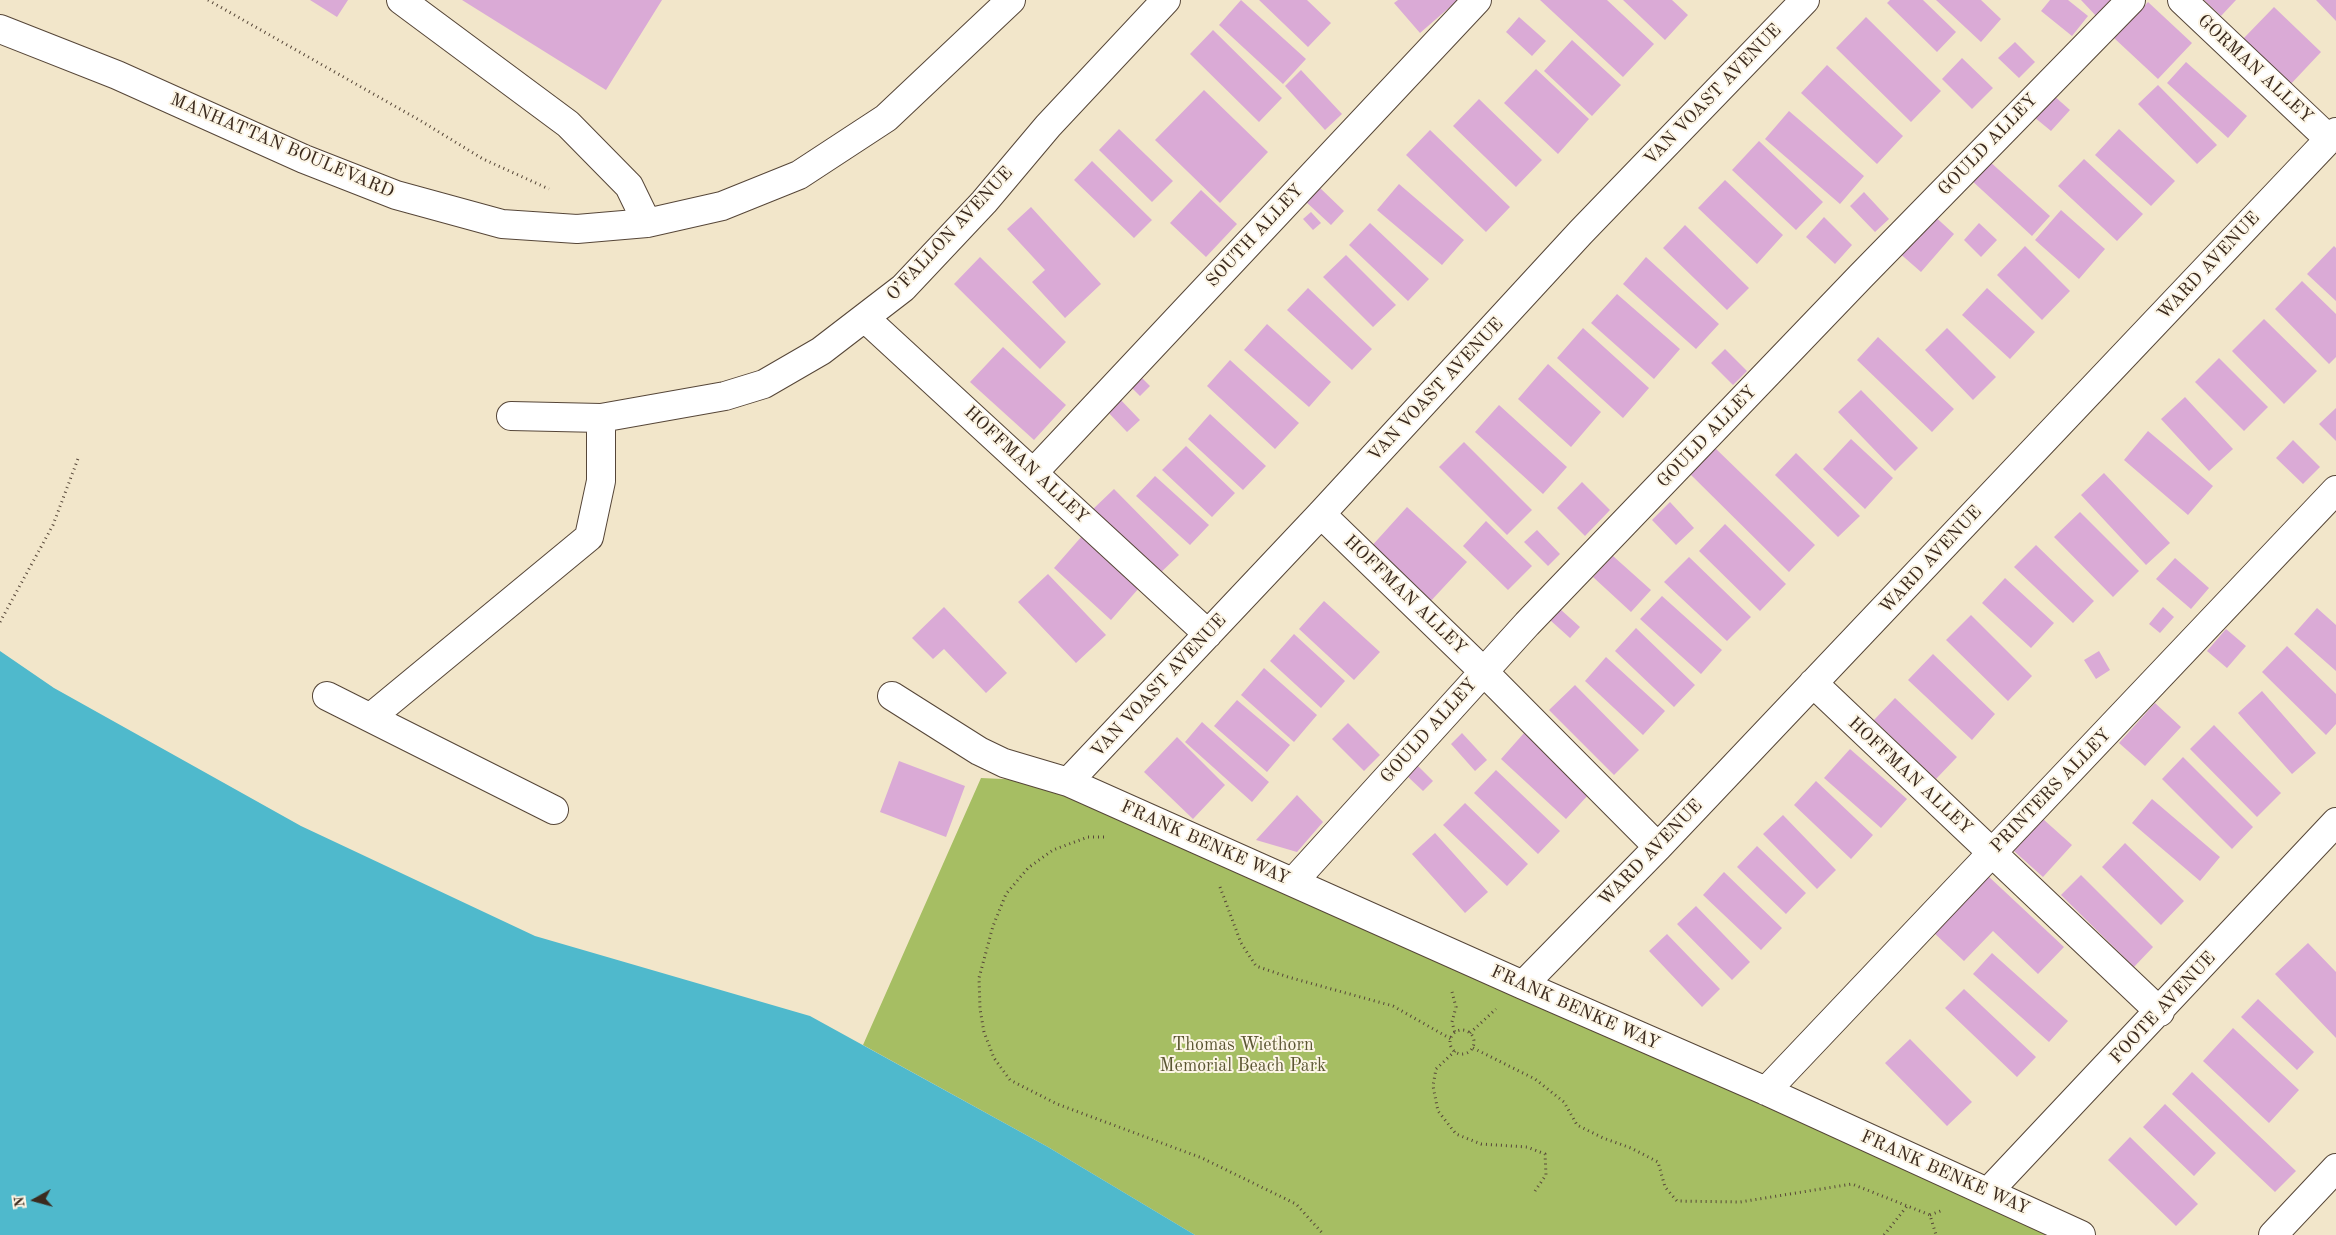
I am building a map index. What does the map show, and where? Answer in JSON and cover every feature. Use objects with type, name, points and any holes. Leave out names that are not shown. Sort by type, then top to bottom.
[{"type":"street","points":[[401,0],[568,124],[629,186],[648,223]]},
{"type":"street","name":"MANHATTAN BOULEVARD","points":[[0,29],[117,75],[304,158],[396,195],[502,224],[577,229],[648,223],[722,206],[799,175],[886,118],[1011,0]]},
{"type":"street","name":"O’FALLON AVENUE","points":[[510,416],[601,418],[725,396],[764,384],[821,351],[903,288],[937,253],[1048,126],[1166,0]]},
{"type":"street","name":"SOUTH ALLEY","points":[[1034,472],[1477,0]]},
{"type":"street","name":"VAN VOAST AVENUE","points":[[1068,782],[1321,514],[1581,232],[1805,0]]},
{"type":"street","name":"GOULD ALLEY","points":[[1293,882],[1483,671],[1868,269],[2131,0]]},
{"type":"street","name":"GORMAN ALLEY","points":[[2182,0],[2332,135]]},
{"type":"street","name":"WARD AVENUE","points":[[1523,985],[1813,684],[2332,135]]},
{"type":"street","name":"HOFFMAN ALLEY","points":[[866,318],[1208,634]]},
{"type":"street","points":[[371,717],[589,537],[601,481],[601,418]]},
{"type":"street","name":"PRINTERS ALLEY","points":[[1766,1091],[2336,490]]},
{"type":"street","name":"HOFFMAN ALLEY","points":[[1321,514],[1483,671],[1658,846]]},
{"type":"street","name":"HOFFMAN ALLEY","points":[[1813,684],[2160,1012]]},
{"type":"street","points":[[328,696],[554,810]]},
{"type":"street","name":"FRANK BENKE WAY","points":[[892,696],[979,751],[1011,766],[1068,782],[1474,964],[1766,1091],[2081,1235]]},
{"type":"street","name":"FOOTE AVENUE","points":[[1988,1192],[2160,1012],[2336,822]]},
{"type":"street","points":[[2273,1235],[2336,1168]]},
{"type":"path","points":[[208,0],[421,121],[483,160],[549,189]]},
{"type":"path","points":[[0,622],[53,525],[79,456]]},
{"type":"path","points":[[1107,838],[1088,837],[1053,850],[1028,868],[1006,894],[993,926],[979,978],[981,1016],[994,1058],[1010,1080],[1057,1104],[1202,1158],[1296,1204],[1324,1235]]},
{"type":"path","points":[[1202,842],[1241,943],[1256,966],[1288,977],[1393,1006],[1451,1039]]},
{"type":"path","points":[[1455,1033],[1452,1022],[1456,1007],[1452,992],[1474,964]]},
{"type":"path","points":[[1462,1030],[1470,1033],[1473,1040],[1473,1048],[1464,1054],[1455,1051],[1451,1047],[1451,1039],[1455,1033],[1462,1030]]},
{"type":"path","points":[[1473,1048],[1535,1079],[1564,1102],[1577,1125],[1603,1138],[1631,1148],[1658,1162],[1665,1187],[1677,1201],[1740,1202],[1852,1184],[1930,1215],[1936,1235]]},
{"type":"path","points":[[1455,1051],[1436,1070],[1433,1086],[1438,1112],[1456,1134],[1481,1144],[1527,1147],[1544,1154],[1546,1175],[1534,1192]]},
{"type":"path","points":[[1884,1235],[1908,1205]]},
{"type":"green space","name":"Thomas Wiethorn Memorial Beach Park","points":[[981,778],[1068,782],[2081,1235],[1195,1235],[1048,1147],[863,1045]]},
{"type":"water","points":[[0,651],[54,688],[301,826],[535,936],[810,1016],[1048,1147],[1195,1235],[0,1235]]},
{"type":"building","points":[[310,0],[348,0],[337,17]]},
{"type":"building","points":[[462,0],[662,0],[606,90]]},
{"type":"building","points":[[1241,0],[1306,59],[1283,84],[1219,25]]},
{"type":"building","points":[[1259,0],[1307,0],[1331,23],[1308,47]]},
{"type":"building","points":[[1398,0],[1458,0],[1420,33],[1394,3]]},
{"type":"building","points":[[1540,0],[1607,0],[1654,44],[1623,77]]},
{"type":"building","points":[[1623,0],[1672,0],[1688,15],[1665,40]]},
{"type":"building","points":[[1890,0],[1923,0],[1956,32],[1937,52],[1887,3]]},
{"type":"building","points":[[1936,0],[1981,0],[2001,19],[1981,42]]},
{"type":"building","points":[[2050,0],[2068,0],[2088,16],[2072,36],[2041,11]]},
{"type":"building","points":[[2081,0],[2112,0],[2097,17]]},
{"type":"building","points":[[2204,0],[2236,0],[2221,16]]},
{"type":"building","points":[[2316,0],[2336,0],[2336,21]]},
{"type":"building","points":[[2148,2],[2192,43],[2158,79],[2114,38]]},
{"type":"building","points":[[2274,7],[2321,52],[2289,86],[2242,40]]},
{"type":"building","points":[[1519,17],[1546,41],[1532,56],[1506,32]]},
{"type":"building","points":[[1866,17],[1941,91],[1911,122],[1836,48]]},
{"type":"building","points":[[1213,30],[1282,98],[1259,122],[1190,54]]},
{"type":"building","points":[[1572,40],[1621,85],[1592,116],[1544,71]]},
{"type":"building","points":[[2015,42],[2035,62],[2019,78],[1998,58]]},
{"type":"building","points":[[1962,58],[1993,88],[1972,109],[1942,79]]},
{"type":"building","points":[[2186,62],[2247,116],[2228,138],[2167,83]]},
{"type":"building","points":[[1827,65],[1903,136],[1877,164],[1801,93]]},
{"type":"building","points":[[1536,69],[1589,119],[1558,154],[1504,103]]},
{"type":"building","points":[[1301,70],[1342,114],[1325,130],[1285,86]]},
{"type":"building","points":[[2158,85],[2217,145],[2197,164],[2138,104]]},
{"type":"building","points":[[1204,90],[1268,152],[1220,203],[1155,140]]},
{"type":"building","points":[[2053,95],[2070,110],[2051,131],[2034,117]]},
{"type":"building","points":[[1479,99],[1542,160],[1516,187],[1453,126]]},
{"type":"building","points":[[1789,111],[1864,176],[1840,204],[1765,139]]},
{"type":"building","points":[[1119,129],[1173,181],[1152,202],[1099,150]]},
{"type":"building","points":[[2119,129],[2175,181],[2151,206],[2095,155]]},
{"type":"building","points":[[1430,130],[1510,207],[1486,232],[1406,155]]},
{"type":"building","points":[[1759,141],[1823,202],[1796,230],[1732,170]]},
{"type":"building","points":[[2084,159],[2143,214],[2117,241],[2058,186]]},
{"type":"building","points":[[1988,160],[2050,216],[2032,236],[1970,179]]},
{"type":"building","points":[[1092,161],[1152,220],[1134,238],[1074,180]]},
{"type":"building","points":[[1725,180],[1783,235],[1757,264],[1698,208]]},
{"type":"building","points":[[1399,184],[1464,240],[1442,265],[1377,210]]},
{"type":"building","points":[[1319,187],[1344,211],[1331,225],[1305,201]]},
{"type":"building","points":[[1201,190],[1237,224],[1206,257],[1170,223]]},
{"type":"building","points":[[1864,192],[1889,219],[1875,232],[1850,206]]},
{"type":"building","points":[[1031,207],[1101,284],[1065,318],[1032,282],[1045,270],[1007,229]]},
{"type":"building","points":[[2061,210],[2105,249],[2079,279],[2035,240]]},
{"type":"building","points":[[1311,212],[1321,223],[1313,230],[1303,219]]},
{"type":"building","points":[[1930,212],[1954,234],[1921,272],[1897,251]]},
{"type":"building","points":[[1824,217],[1852,245],[1835,264],[1806,237]]},
{"type":"building","points":[[1370,223],[1429,279],[1408,301],[1349,245]]},
{"type":"building","points":[[1979,223],[1997,240],[1981,257],[1964,240]]},
{"type":"building","points":[[1685,225],[1749,288],[1727,310],[1663,248]]},
{"type":"building","points":[[2025,246],[2070,291],[2042,320],[1997,275]]},
{"type":"building","points":[[2334,246],[2336,248],[2336,301],[2307,274]]},
{"type":"building","points":[[1346,255],[1396,305],[1373,327],[1323,277]]},
{"type":"building","points":[[980,257],[1066,342],[1040,369],[954,284]]},
{"type":"building","points":[[1646,257],[1719,324],[1696,349],[1623,284]]},
{"type":"building","points":[[2302,281],[2336,314],[2336,357],[2329,364],[2275,309]]},
{"type":"building","points":[[1308,288],[1372,349],[1352,370],[1287,310]]},
{"type":"building","points":[[1987,288],[2035,332],[2010,359],[1962,315]]},
{"type":"building","points":[[1617,294],[1680,349],[1654,379],[1591,323]]},
{"type":"building","points":[[2264,319],[2317,371],[2284,404],[2232,351]]},
{"type":"building","points":[[1267,324],[1331,382],[1309,407],[1244,350]]},
{"type":"building","points":[[1583,328],[1649,388],[1623,418],[1557,358]]},
{"type":"building","points":[[1947,328],[1996,377],[1973,400],[1925,350]]},
{"type":"building","points":[[1878,337],[1954,409],[1932,432],[1857,360]]},
{"type":"building","points":[[1003,347],[1066,405],[1034,440],[970,382]]},
{"type":"building","points":[[1725,349],[1747,371],[1733,385],[1711,363]]},
{"type":"building","points":[[2219,358],[2268,407],[2244,431],[2195,382]]},
{"type":"building","points":[[1230,360],[1299,423],[1275,449],[1207,386]]},
{"type":"building","points":[[1548,364],[1601,412],[1571,447],[1518,399]]},
{"type":"building","points":[[1137,373],[1150,386],[1140,396],[1127,383]]},
{"type":"building","points":[[1861,390],[1918,448],[1895,471],[1838,412]]},
{"type":"building","points":[[1118,397],[1140,420],[1127,432],[1105,409]]},
{"type":"building","points":[[2185,397],[2233,449],[2209,471],[2161,419]]},
{"type":"building","points":[[1499,405],[1567,467],[1543,494],[1475,432]]},
{"type":"building","points":[[2336,408],[2336,441],[2319,424]]},
{"type":"building","points":[[1210,414],[1266,466],[1243,490],[1188,439]]},
{"type":"building","points":[[2148,431],[2213,486],[2188,515],[2124,460]]},
{"type":"building","points":[[1851,439],[1893,478],[1865,509],[1823,469]]},
{"type":"building","points":[[2293,440],[2320,467],[2303,484],[2276,458]]},
{"type":"building","points":[[1464,442],[1532,510],[1507,535],[1439,467]]},
{"type":"building","points":[[1712,445],[1815,545],[1789,572],[1687,471]]},
{"type":"building","points":[[1186,446],[1235,493],[1212,517],[1162,470]]},
{"type":"building","points":[[1796,453],[1860,516],[1838,537],[1775,475]]},
{"type":"building","points":[[2104,473],[2170,543],[2146,565],[2081,495]]},
{"type":"building","points":[[1155,476],[1209,525],[1190,545],[1136,496]]},
{"type":"building","points":[[1582,482],[1610,510],[1585,536],[1557,508]]},
{"type":"building","points":[[1114,489],[1179,555],[1156,577],[1091,511]]},
{"type":"building","points":[[1670,502],[1694,528],[1676,545],[1652,520]]},
{"type":"building","points":[[1407,507],[1467,562],[1429,603],[1369,549]]},
{"type":"building","points":[[2080,512],[2139,571],[2113,597],[2054,537]]},
{"type":"building","points":[[1486,521],[1532,566],[1508,590],[1463,546]]},
{"type":"building","points":[[1725,524],[1786,584],[1760,611],[1699,551]]},
{"type":"building","points":[[1537,530],[1560,554],[1548,566],[1524,542]]},
{"type":"building","points":[[1082,536],[1139,588],[1111,620],[1054,568]]},
{"type":"building","points":[[2036,545],[2094,601],[2073,623],[2014,567]]},
{"type":"building","points":[[1613,556],[1651,590],[1631,612],[1593,577]]},
{"type":"building","points":[[1689,557],[1751,617],[1727,641],[1664,582]]},
{"type":"building","points":[[2175,558],[2209,588],[2191,609],[2156,579]]},
{"type":"building","points":[[1048,574],[1106,635],[1076,663],[1018,602]]},
{"type":"building","points":[[2005,578],[2054,623],[2031,648],[1982,603]]},
{"type":"building","points":[[1662,596],[1722,650],[1701,674],[1640,619]]},
{"type":"building","points":[[1324,601],[1380,652],[1354,680],[1299,629]]},
{"type":"building","points":[[944,607],[1007,673],[986,693],[944,649],[933,659],[912,638]]},
{"type":"building","points":[[2163,607],[2174,617],[2160,633],[2149,624]]},
{"type":"building","points":[[2317,608],[2336,625],[2336,671],[2294,634]]},
{"type":"building","points":[[1560,609],[1580,627],[1570,638],[1550,620]]},
{"type":"building","points":[[1971,615],[2032,676],[2008,701],[1946,640]]},
{"type":"building","points":[[1636,628],[1695,685],[1674,707],[1615,651]]},
{"type":"building","points":[[2226,629],[2246,646],[2227,668],[2207,651]]},
{"type":"building","points":[[1294,634],[1345,681],[1321,708],[1270,661]]},
{"type":"building","points":[[2287,646],[2336,694],[2336,724],[2326,735],[2262,672]]},
{"type":"building","points":[[2099,651],[2110,670],[2096,679],[2084,660]]},
{"type":"building","points":[[1933,654],[1995,714],[1972,740],[1908,680]]},
{"type":"building","points":[[1606,657],[1665,711],[1643,735],[1585,681]]},
{"type":"building","points":[[1264,668],[1317,715],[1294,742],[1241,695]]},
{"type":"building","points":[[1575,685],[1639,750],[1614,775],[1549,710]]},
{"type":"building","points":[[2262,691],[2316,753],[2292,774],[2238,713]]},
{"type":"building","points":[[1895,698],[1957,757],[1936,779],[1874,720]]},
{"type":"building","points":[[1237,700],[1290,745],[1267,772],[1214,726]]},
{"type":"building","points":[[2155,703],[2181,727],[2145,766],[2119,743]]},
{"type":"building","points":[[1202,722],[1269,782],[1252,802],[1185,742]]},
{"type":"building","points":[[1348,723],[1380,755],[1364,771],[1332,739]]},
{"type":"building","points":[[2214,725],[2281,793],[2257,817],[2190,749]]},
{"type":"building","points":[[1462,733],[1487,760],[1475,771],[1451,744]]},
{"type":"building","points":[[1524,733],[1590,793],[1566,819],[1501,759]]},
{"type":"building","points":[[1177,737],[1225,785],[1193,819],[1144,772]]},
{"type":"building","points":[[1850,749],[1907,799],[1881,828],[1824,778]]},
{"type":"building","points":[[2183,757],[2253,827],[2232,849],[2162,779]]},
{"type":"building","points":[[899,761],[965,786],[946,837],[880,812]]},
{"type":"building","points":[[1416,764],[1433,781],[1423,791],[1406,775]]},
{"type":"building","points":[[1496,770],[1560,831],[1538,854],[1474,793]]},
{"type":"building","points":[[1816,781],[1873,835],[1851,859],[1794,805]]},
{"type":"building","points":[[1297,795],[1323,822],[1297,852],[1256,840]]},
{"type":"building","points":[[2152,799],[2220,857],[2200,881],[2132,823]]},
{"type":"building","points":[[1465,803],[1528,864],[1507,886],[1443,825]]},
{"type":"building","points":[[1783,815],[1836,870],[1817,889],[1763,834]]},
{"type":"building","points":[[2043,819],[2072,845],[2043,877],[2014,851]]},
{"type":"building","points":[[1435,833],[1488,892],[1465,913],[1412,854]]},
{"type":"building","points":[[2125,843],[2184,901],[2161,925],[2102,867]]},
{"type":"building","points":[[1757,846],[1806,893],[1786,914],[1737,867]]},
{"type":"building","points":[[1724,872],[1782,928],[1761,950],[1703,895]]},
{"type":"building","points":[[1987,875],[2064,947],[2038,974],[1993,931],[1964,961],[1933,932]]},
{"type":"building","points":[[2081,875],[2153,947],[2134,967],[2061,895]]},
{"type":"building","points":[[1696,906],[1750,962],[1732,980],[1677,924]]},
{"type":"building","points":[[1667,934],[1720,989],[1702,1007],[1649,951]]},
{"type":"building","points":[[2308,943],[2336,972],[2336,1038],[2275,974]]},
{"type":"building","points":[[1992,953],[2068,1021],[2049,1042],[1973,974]]},
{"type":"building","points":[[1964,989],[2036,1057],[2017,1077],[1945,1008]]},
{"type":"building","points":[[2258,999],[2314,1052],[2297,1070],[2241,1017]]},
{"type":"building","points":[[2233,1028],[2299,1090],[2269,1123],[2203,1061]]},
{"type":"building","points":[[1910,1039],[1972,1102],[1947,1126],[1885,1063]]},
{"type":"building","points":[[2192,1072],[2296,1171],[2275,1192],[2172,1094]]},
{"type":"building","points":[[2165,1104],[2216,1153],[2194,1176],[2143,1127]]},
{"type":"building","points":[[2130,1137],[2198,1204],[2176,1226],[2108,1160]]}]
